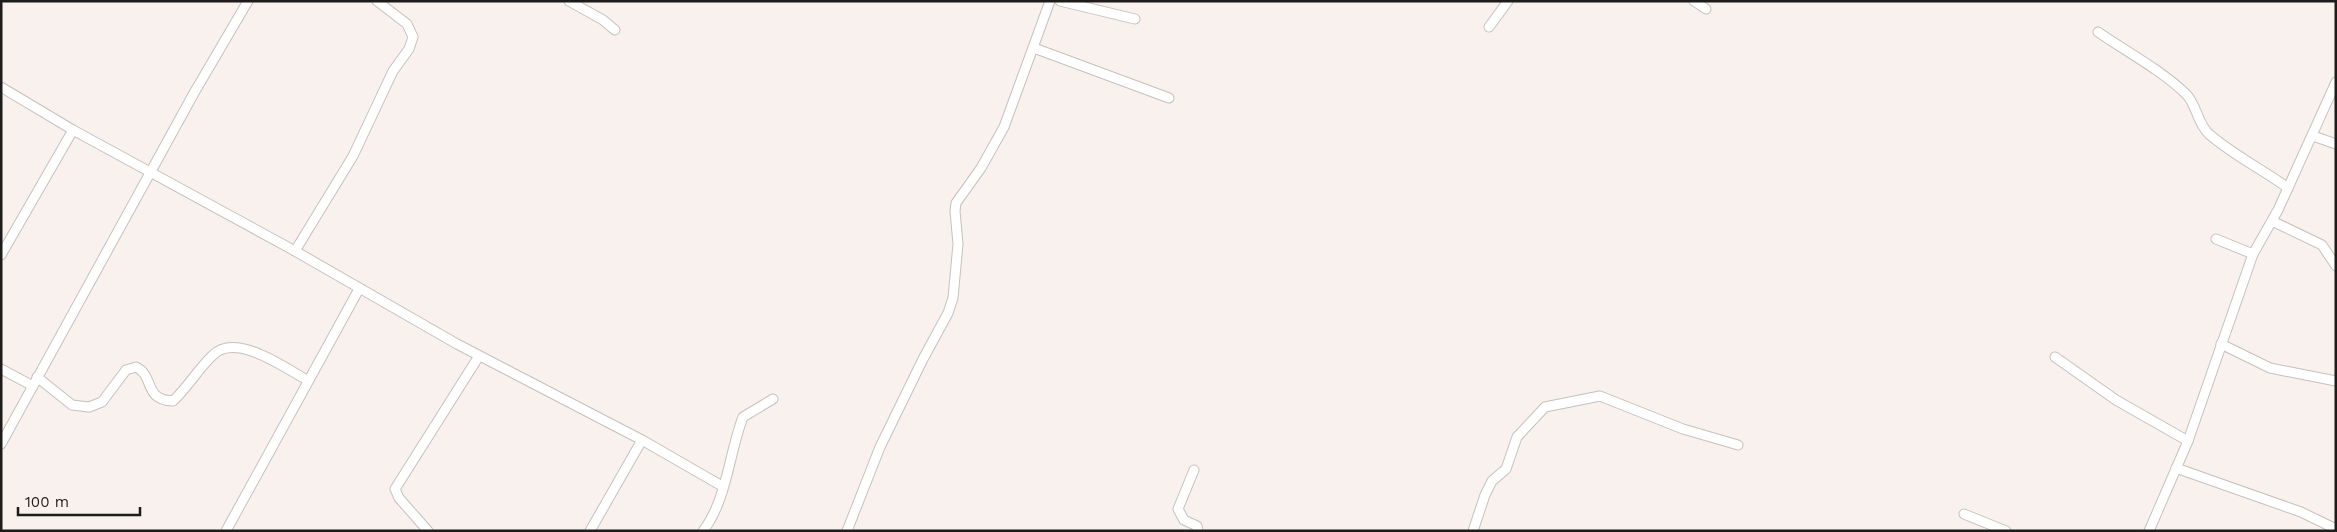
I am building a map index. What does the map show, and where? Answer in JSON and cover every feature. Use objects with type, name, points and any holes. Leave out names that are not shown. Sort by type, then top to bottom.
[{"type":"street","points":[[1,444],[248,1]]},
{"type":"street","points":[[296,251],[352,156],[394,71],[413,38],[407,24],[377,1]]},
{"type":"street","points":[[569,1],[603,20],[615,30]]},
{"type":"street","points":[[848,531],[880,448],[948,313],[953,298],[958,244],[956,203],[981,168],[1004,127],[1050,1]]},
{"type":"street","points":[[1060,1],[1135,19]]},
{"type":"street","points":[[1489,27],[1508,1]]},
{"type":"street","points":[[1694,1],[1706,9]]},
{"type":"street","points":[[2098,32],[2172,83],[2191,100],[2198,119],[2207,132],[2234,154],[2262,169],[2288,188]]},
{"type":"street","points":[[1034,48],[1168,98]]},
{"type":"street","points":[[2149,531],[2188,441],[2253,254],[2288,188],[2336,82]]},
{"type":"street","points":[[1,88],[73,130],[296,251],[359,289],[479,356],[642,440],[722,486]]},
{"type":"street","points":[[1,255],[73,130]]},
{"type":"street","points":[[2313,136],[2336,144]]},
{"type":"street","points":[[2272,221],[2322,245],[2336,266]]},
{"type":"street","points":[[2216,239],[2253,254]]},
{"type":"street","points":[[226,531],[307,380],[359,289]]},
{"type":"street","points":[[2222,344],[2270,368],[2336,381]]},
{"type":"street","points":[[38,377],[72,405],[89,407],[102,402],[126,370],[136,368],[142,371],[154,395],[162,401],[173,402],[215,352],[236,346],[256,352],[307,380]]},
{"type":"street","points":[[428,531],[399,498],[395,489],[479,356]]},
{"type":"street","points":[[2055,357],[2116,400],[2188,441]]},
{"type":"street","points":[[1,368],[32,386]]},
{"type":"street","points":[[1474,531],[1485,494],[1492,481],[1506,469],[1517,437],[1545,407],[1600,396],[1683,429],[1738,444]]},
{"type":"street","points":[[703,531],[710,526],[743,417],[773,399]]},
{"type":"street","points":[[590,531],[642,440]]},
{"type":"street","points":[[2176,468],[2300,512],[2336,529]]},
{"type":"street","points":[[1194,470],[1178,509],[1184,520],[1197,526],[1198,531]]},
{"type":"street","points":[[1964,514],[2006,531]]}]
